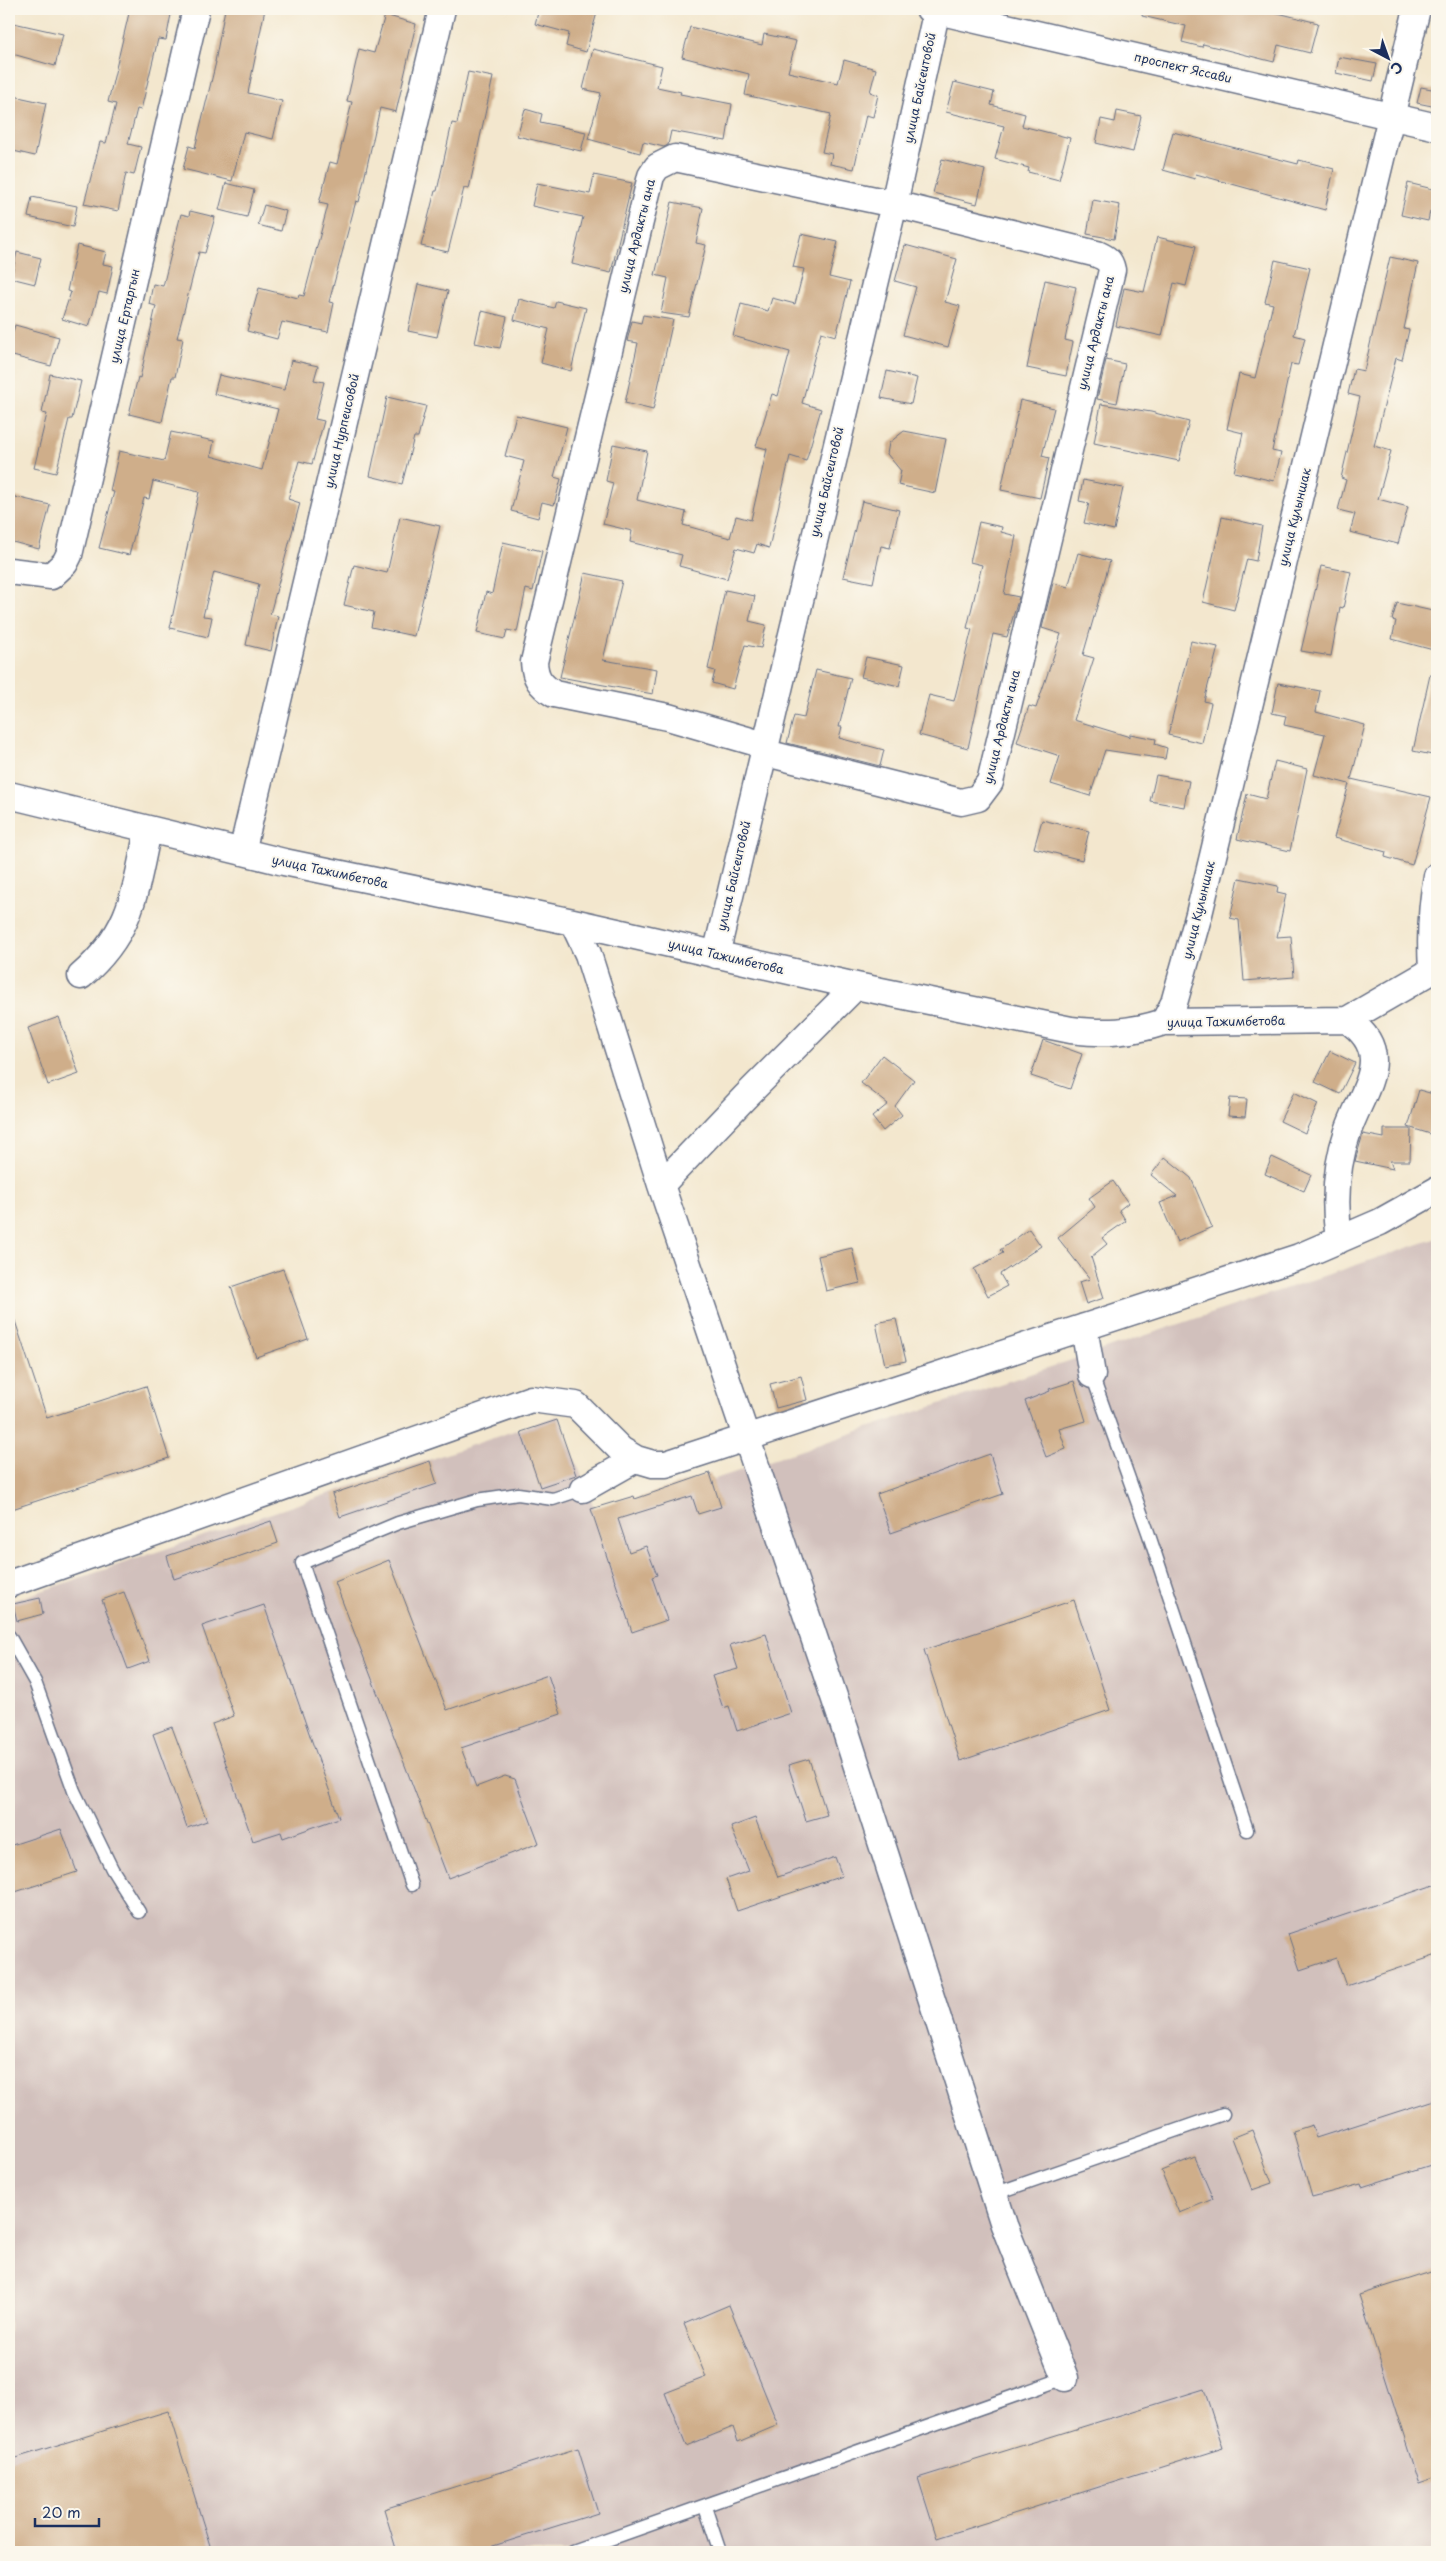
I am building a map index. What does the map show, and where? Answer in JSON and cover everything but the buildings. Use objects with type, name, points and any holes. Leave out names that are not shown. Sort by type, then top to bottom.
[{"type":"street","name":"улица Ертаргын","points":[[9,571],[52,576],[65,563],[69,555],[196,9]]},
{"type":"street","name":"улица Нурпеисовой","points":[[242,852],[442,9]]},
{"type":"street","name":"проспект Яссави","points":[[934,9],[1437,127]]},
{"type":"street","name":"улица Байсеитовой","points":[[716,955],[763,750],[894,204],[934,9]]},
{"type":"street","name":"улица Кулыншак","points":[[1164,1022],[1174,1003],[1199,914],[1417,9]]},
{"type":"street","name":"улица Ардакты ана","points":[[675,158],[684,159],[894,204],[1097,254],[1108,259],[1112,270],[990,782],[978,798],[961,802],[776,755],[763,750],[754,742],[668,717],[554,694],[544,688],[536,679],[534,662],[651,176],[657,167],[675,158]]},
{"type":"street","name":"улица Тажимбетова","points":[[9,795],[242,852],[572,922],[856,986],[1071,1030],[1102,1034],[1136,1031],[1164,1022],[1347,1020],[1435,969]]},
{"type":"street","points":[[81,976],[99,960],[133,903],[148,830]]},
{"type":"street","points":[[1435,969],[1430,937],[1432,899],[1437,876]]},
{"type":"street","points":[[572,922],[588,954],[661,1186],[846,1732],[1004,2225],[1065,2378]]},
{"type":"street","points":[[661,1186],[791,1050],[856,986]]},
{"type":"street","points":[[1339,1240],[1334,1209],[1339,1173],[1348,1131],[1363,1100],[1372,1070],[1372,1049],[1363,1033],[1347,1020]]},
{"type":"street","points":[[9,1584],[531,1399],[576,1405],[584,1411],[604,1436],[636,1459],[653,1464],[666,1464],[1299,1257],[1380,1222],[1437,1190]]},
{"type":"street","points":[[1084,1327],[1092,1375]]},
{"type":"street","points":[[583,1489],[636,1459]]},
{"type":"lane","points":[[1092,1375],[1148,1532],[1247,1830]]},
{"type":"lane","points":[[412,1885],[302,1562],[398,1523],[477,1500],[518,1494],[553,1499],[583,1489]]},
{"type":"lane","points":[[9,1636],[35,1682],[74,1791],[112,1869],[139,1912]]},
{"type":"lane","points":[[994,2194],[1223,2114]]},
{"type":"lane","points":[[573,2552],[705,2507],[1065,2378]]},
{"type":"lane","points":[[705,2507],[720,2552]]},
{"type":"shaded area","points":[[1437,1238],[1437,2552],[9,2552],[9,1602],[558,1416],[598,1518]]}]
